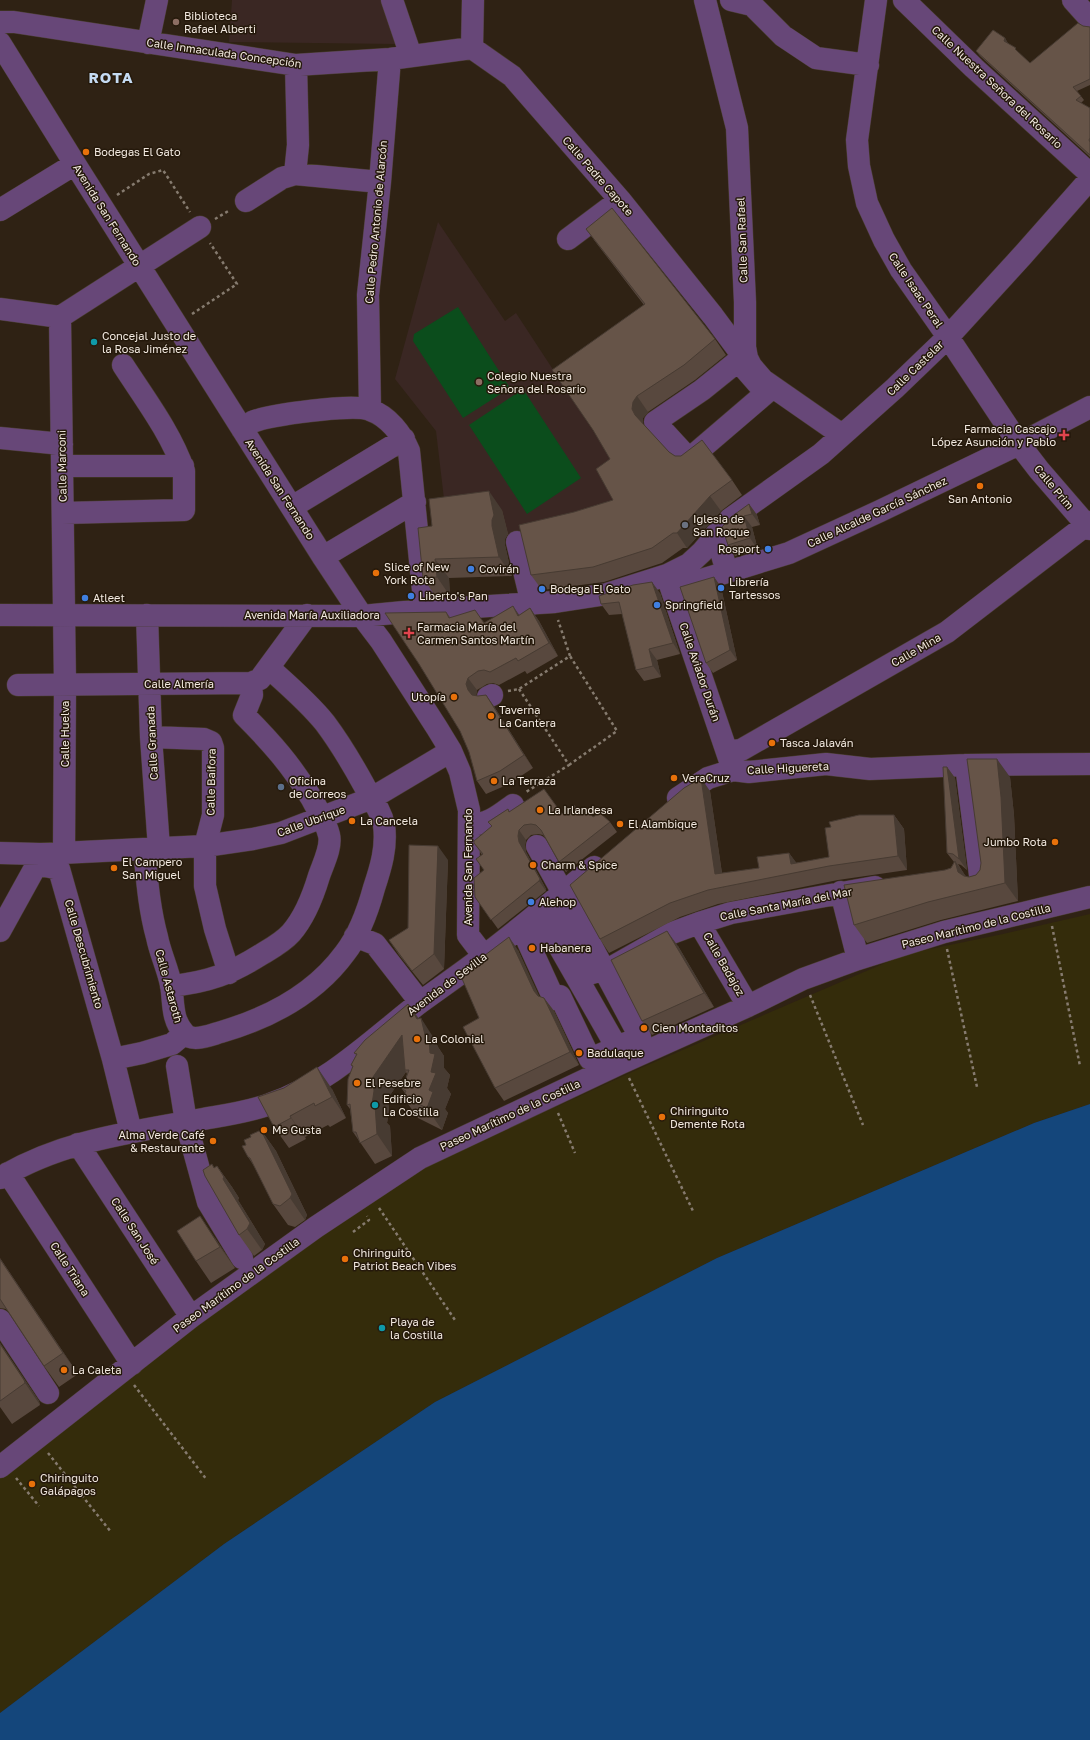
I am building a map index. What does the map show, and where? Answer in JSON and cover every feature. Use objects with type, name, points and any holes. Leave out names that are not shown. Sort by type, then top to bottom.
[{"type":"street","points":[[148,42],[157,0]]},
{"type":"street","points":[[392,0],[400,58]]},
{"type":"street","points":[[472,48],[473,0]]},
{"type":"street","name":"Calle San Rafael","points":[[708,0],[737,128],[745,302],[743,360],[751,366],[763,380],[842,435]]},
{"type":"street","points":[[731,0],[752,5],[783,36],[816,58],[868,65]]},
{"type":"street","name":"Calle Isaac Peral","points":[[876,0],[857,140],[859,166],[867,203],[884,240],[901,270],[948,337],[1019,444]]},
{"type":"street","name":"Calle Nuestra Señora del Rosario","points":[[904,0],[974,68],[1090,174]]},
{"type":"street","points":[[1073,0],[1090,19]]},
{"type":"street","name":"Calle Inmaculada Concepción","points":[[0,22],[14,22],[296,65],[400,58],[472,48]]},
{"type":"street","name":"Avenida San Fernando","points":[[0,43],[74,164],[177,324],[323,557],[362,616],[445,723],[451,751],[460,772],[469,817],[468,935],[484,956]]},
{"type":"street","name":"Calle Padre Capote","points":[[472,48],[512,76],[620,200],[713,316],[736,347],[743,360]]},
{"type":"street","name":"Calle Pedro Antonio de Alarcón","points":[[370,409],[368,294],[380,182],[400,58]]},
{"type":"street","points":[[295,174],[298,145],[296,65]]},
{"type":"street","points":[[0,210],[74,164]]},
{"type":"street","points":[[246,201],[282,178],[295,174],[380,182]]},
{"type":"street","name":"Calle Castelar","points":[[671,584],[671,576],[691,567],[702,558],[717,535],[730,519],[821,454],[895,388],[948,337],[1090,179]]},
{"type":"street","points":[[568,239],[620,200]]},
{"type":"street","points":[[0,310],[60,317],[200,227]]},
{"type":"street","points":[[713,316],[745,302]]},
{"type":"street","name":"Calle Marconi","points":[[60,317],[65,614]]},
{"type":"street","points":[[743,360],[766,393],[689,459],[655,422],[743,360]]},
{"type":"street","points":[[63,513],[184,510],[184,471],[172,441],[123,365]]},
{"type":"street","points":[[242,429],[252,422],[301,412],[350,407],[370,409],[388,421],[404,439],[409,451],[425,610]]},
{"type":"street","name":"Calle Alcalde García Sánchez","points":[[729,572],[789,553],[1019,444],[1090,407]]},
{"type":"street","points":[[0,438],[62,444]]},
{"type":"street","points":[[292,507],[404,439]]},
{"type":"street","name":"Calle Prim","points":[[1019,444],[1039,470],[1089,525]]},
{"type":"street","points":[[62,466],[180,462]]},
{"type":"street","points":[[323,557],[415,502]]},
{"type":"street","name":"Calle Mina","points":[[734,757],[772,732],[947,632],[1089,525]]},
{"type":"street","points":[[671,584],[676,592],[680,593],[729,581],[729,572],[720,534],[717,535]]},
{"type":"street","points":[[517,542],[532,604]]},
{"type":"street","name":"Avenida María Auxiliadora","points":[[0,616],[65,614],[362,616],[425,610],[555,602],[671,584]]},
{"type":"street","name":"Calle Aviador Durán","points":[[671,584],[734,757]]},
{"type":"street","name":"Calle Huelva","points":[[64,853],[65,614]]},
{"type":"street","name":"Calle Granada","points":[[147,615],[151,737],[151,848]]},
{"type":"street","points":[[171,986],[192,984],[229,973],[274,947],[291,933],[304,914],[317,885],[327,854],[329,836],[322,818],[300,780],[282,754],[244,714],[252,695],[251,683],[260,679],[307,615]]},
{"type":"street","name":"Calle Astaroth","points":[[151,848],[148,898],[157,939],[171,986],[172,1003],[177,1022],[184,1034],[192,1038],[204,1037],[245,1025],[278,1010],[309,991],[347,952],[370,901],[380,870],[386,841],[383,823],[372,798],[346,754],[324,722],[298,694],[269,668]]},
{"type":"street","name":"Calle Almería","points":[[18,685],[251,683]]},
{"type":"street","name":"Calle Baifora","points":[[151,737],[204,739],[211,742],[213,748],[213,815],[205,846]]},
{"type":"street","name":"Calle Ubrique","points":[[38,859],[64,853],[205,846],[281,833],[372,798],[451,751]]},
{"type":"street","name":"Calle Higuereta","points":[[665,809],[734,757],[749,772],[826,764],[870,769],[966,765],[1090,764]]},
{"type":"street","points":[[966,765],[979,877]]},
{"type":"street","points":[[469,817],[493,804],[513,798]]},
{"type":"street","points":[[205,846],[205,886],[215,929],[229,973]]},
{"type":"street","points":[[537,846],[553,909],[612,1039]]},
{"type":"street","points":[[0,853],[38,859],[0,931]]},
{"type":"street","points":[[553,909],[570,906],[640,1037],[590,1060],[560,996],[554,999],[528,942],[553,909],[611,854]]},
{"type":"street","name":"Calle Descubrimiento","points":[[38,859],[59,870],[114,1060]]},
{"type":"street","name":"Calle Santa María del Mar","points":[[604,969],[614,966],[672,933],[731,913],[896,883]]},
{"type":"street","points":[[841,892],[858,959]]},
{"type":"street","name":"Paseo Marítimo de la Costilla","points":[[2,1466],[191,1317],[303,1236],[368,1191],[420,1158],[621,1062],[748,1006],[803,979],[858,959],[944,932],[1090,897]]},
{"type":"street","name":"Avenida de Sevilla","points":[[4,1176],[50,1154],[78,1144],[131,1132],[244,1112],[271,1104],[304,1089],[335,1069],[420,1002],[553,909]]},
{"type":"street","name":"Calle Badajoz","points":[[699,923],[748,1006]]},
{"type":"street","points":[[355,936],[375,944],[420,1002]]},
{"type":"street","points":[[131,1132],[114,1060],[172,1044],[184,1034]]},
{"type":"street","points":[[177,1066],[186,1122],[208,1202],[242,1258]]},
{"type":"street","name":"Calle San José","points":[[78,1144],[191,1317]]},
{"type":"street","name":"Calle Triana","points":[[4,1176],[127,1367]]},
{"type":"street","points":[[0,1320],[48,1393]]},
{"type":"path","points":[[200,227],[246,201]]},
{"type":"path","points":[[177,324],[225,293]]},
{"type":"path","points":[[513,798],[518,797],[617,731],[570,656],[556,614],[555,602]]},
{"type":"path","points":[[490,696],[519,689],[570,656]]},
{"type":"path","points":[[519,689],[569,764]]},
{"type":"path","points":[[1048,908],[1080,1066]]},
{"type":"path","points":[[944,932],[977,1088]]},
{"type":"path","points":[[803,979],[863,1125]]},
{"type":"path","points":[[621,1062],[693,1211]]},
{"type":"path","points":[[550,1096],[575,1153]]},
{"type":"path","points":[[368,1191],[455,1320]]},
{"type":"path","points":[[127,1367],[207,1480]]},
{"type":"path","points":[[47,1452],[111,1532]]},
{"type":"path","points":[[2,1466],[39,1506]]},
{"type":"shaded area","points":[[232,0],[383,0],[397,44],[229,42]]},
{"type":"shaded area","name":"Colegio Nuestra Señora del Rosario","points":[[438,222],[505,321],[516,313],[621,474],[620,516],[509,540],[502,510],[446,516],[436,431],[395,379]]},
{"type":"green space","points":[[458,307],[510,388],[463,418],[413,341],[414,334]]},
{"type":"green space","points":[[523,389],[581,478],[527,514],[469,425]]},
{"type":"sand","name":"Playa de la Costilla","points":[[1090,914],[1090,1104],[1034,1123],[717,1258],[435,1402],[224,1544],[0,1713],[0,1473],[379,1189],[496,1128],[534,1117],[643,1067],[906,954]]},
{"type":"water","points":[[1090,1104],[1090,1740],[0,1740],[0,1713],[224,1544],[435,1402],[717,1258],[1034,1123]]},
{"type":"building","points":[[1078,23],[1083,26],[1090,27],[1090,79],[1073,87],[1081,96],[1076,100],[1090,108],[1090,155],[976,51],[993,30],[1005,38],[1004,41],[1016,48],[1015,49],[1030,63]]},
{"type":"building","points":[[612,208],[715,339],[684,365],[637,396],[633,402],[632,409],[635,415],[669,452],[675,456],[681,456],[702,440],[732,480],[710,496],[677,533],[673,533],[652,548],[593,567],[531,575],[519,525],[574,512],[613,500],[596,469],[610,459],[593,430],[552,370],[645,304],[586,229]]},
{"type":"building","points":[[489,491],[494,515],[492,526],[499,557],[435,559],[437,577],[423,578],[418,528],[432,526],[429,499]]},
{"type":"building","points":[[749,504],[752,514],[744,516],[750,538],[728,545],[722,527],[731,517]]},
{"type":"building","points":[[714,577],[730,650],[706,663],[680,587]]},
{"type":"building","points":[[652,582],[673,643],[649,649],[653,666],[636,670],[619,602],[601,604],[599,596],[633,585]]},
{"type":"building","points":[[513,606],[518,616],[530,608],[549,643],[518,661],[516,658],[490,672],[484,670],[478,671],[468,678],[466,684],[468,690],[472,695],[486,695],[524,755],[500,771],[477,781],[469,752],[460,731],[419,664],[385,613],[446,612],[449,618],[475,610],[484,623]]},
{"type":"building","points":[[967,759],[997,759],[1001,797],[1005,883],[928,902],[854,925],[844,885],[945,870],[951,868],[955,861],[958,872],[964,876],[969,877],[976,875],[980,870],[981,863]]},
{"type":"building","points":[[943,767],[947,767],[959,859],[953,854],[947,853]]},
{"type":"building","points":[[701,778],[715,874],[759,868],[757,857],[789,853],[791,864],[829,857],[825,828],[831,827],[829,822],[859,815],[894,815],[898,856],[829,866],[708,890],[670,903],[600,939],[570,885],[684,788]]},
{"type":"building","points":[[544,789],[562,814],[574,805],[579,812],[586,807],[593,817],[600,813],[610,822],[559,862],[541,830],[536,825],[524,825],[519,830],[519,842],[540,879],[491,920],[475,897],[474,878],[484,870],[476,859],[483,854],[474,841],[492,826],[488,822],[508,809],[509,812]]},
{"type":"building","points":[[409,845],[438,846],[434,954],[412,971],[389,940],[408,928]]},
{"type":"building","points":[[667,931],[704,993],[642,1021],[611,960]]},
{"type":"building","points":[[509,937],[534,991],[538,996],[544,998],[570,1052],[495,1088],[463,1027],[479,1018],[460,974]]},
{"type":"building","points":[[408,1004],[417,1019],[421,1018],[425,1035],[429,1035],[430,1053],[435,1054],[431,1072],[436,1073],[429,1090],[433,1092],[427,1108],[403,1097],[406,1091],[402,1089],[409,1070],[405,1070],[402,1035],[373,1077],[374,1091],[372,1104],[375,1105],[377,1134],[360,1143],[356,1132],[353,1132],[350,1104],[347,1105],[348,1079],[353,1066],[351,1065],[357,1054],[354,1053],[365,1040]]},
{"type":"building","points":[[317,1067],[332,1097],[315,1106],[314,1103],[290,1116],[291,1118],[274,1127],[258,1097],[284,1088]]},
{"type":"building","points":[[261,1130],[292,1194],[290,1198],[280,1206],[273,1204],[250,1158],[242,1146],[246,1145],[244,1140],[251,1137],[250,1135]]},
{"type":"building","points":[[212,1164],[214,1168],[217,1166],[224,1177],[223,1179],[250,1223],[247,1229],[239,1235],[205,1176],[203,1170]]},
{"type":"building","points":[[200,1216],[220,1247],[196,1261],[177,1231]]},
{"type":"building","points":[[0,1259],[63,1353],[44,1366],[0,1299]]},
{"type":"building","points":[[0,1344],[25,1383],[0,1401]]},
{"type":"place","name":"Biblioteca Rafael Alberti","points":[[176,22]]},
{"type":"place","name":"Bodegas El Gato","points":[[86,152]]},
{"type":"place","name":"Concejal Justo de la Rosa Jiménez","points":[[94,342]]},
{"type":"place","name":"Colegio Nuestra Señora del Rosario","points":[[479,382]]},
{"type":"place","name":"Farmacia Cascajo López Asunción y Pablo","points":[[1064,435]]},
{"type":"place","name":"San Antonio","points":[[980,486]]},
{"type":"place","name":"Iglesia de San Roque","points":[[685,525]]},
{"type":"place","name":"Rosport","points":[[768,549]]},
{"type":"place","name":"Covirán","points":[[471,569]]},
{"type":"place","name":"Slice of New York Rota","points":[[376,573]]},
{"type":"place","name":"Librería Tartessos","points":[[721,588]]},
{"type":"place","name":"Bodega El Gato","points":[[542,589]]},
{"type":"place","name":"Liberto's Pan","points":[[411,596]]},
{"type":"place","name":"Atleet","points":[[85,598]]},
{"type":"place","name":"Springfield","points":[[657,605]]},
{"type":"place","name":"Farmacia María del Carmen Santos Martín","points":[[409,633]]},
{"type":"place","name":"Utopía","points":[[454,697]]},
{"type":"place","name":"Taverna La Cantera","points":[[491,716]]},
{"type":"place","name":"Tasca Jalaván","points":[[772,743]]},
{"type":"place","name":"VeraCruz","points":[[674,778]]},
{"type":"place","name":"La Terraza","points":[[494,781]]},
{"type":"place","name":"Oficina de Correos","points":[[281,787]]},
{"type":"place","name":"La Irlandesa","points":[[540,810]]},
{"type":"place","name":"La Cancela","points":[[352,821]]},
{"type":"place","name":"El Alambique","points":[[620,824]]},
{"type":"place","name":"Jumbo Rota","points":[[1055,842]]},
{"type":"place","name":"Charm & Spice","points":[[533,865]]},
{"type":"place","name":"El Campero San Miguel","points":[[114,868]]},
{"type":"place","name":"Alehop","points":[[531,902]]},
{"type":"place","name":"Habanera","points":[[532,948]]},
{"type":"place","name":"Cien Montaditos","points":[[644,1028]]},
{"type":"place","name":"La Colonial","points":[[417,1039]]},
{"type":"place","name":"Badulaque","points":[[579,1053]]},
{"type":"place","name":"El Pesebre","points":[[357,1083]]},
{"type":"place","name":"Edificio La Costilla","points":[[375,1105]]},
{"type":"place","name":"Chiringuito Demente Rota","points":[[662,1117]]},
{"type":"place","name":"Me Gusta","points":[[264,1130]]},
{"type":"place","name":"Alma Verde Café & Restaurante","points":[[213,1141]]},
{"type":"place","name":"Chiringuito Patriot Beach Vibes","points":[[345,1259]]},
{"type":"place","name":"Playa de la Costilla","points":[[382,1328]]},
{"type":"place","name":"La Caleta","points":[[64,1370]]},
{"type":"place","name":"Chiringuito Galápagos","points":[[32,1484]]},
{"type":"district","name":"ROTA","points":[[111,78]]}]
